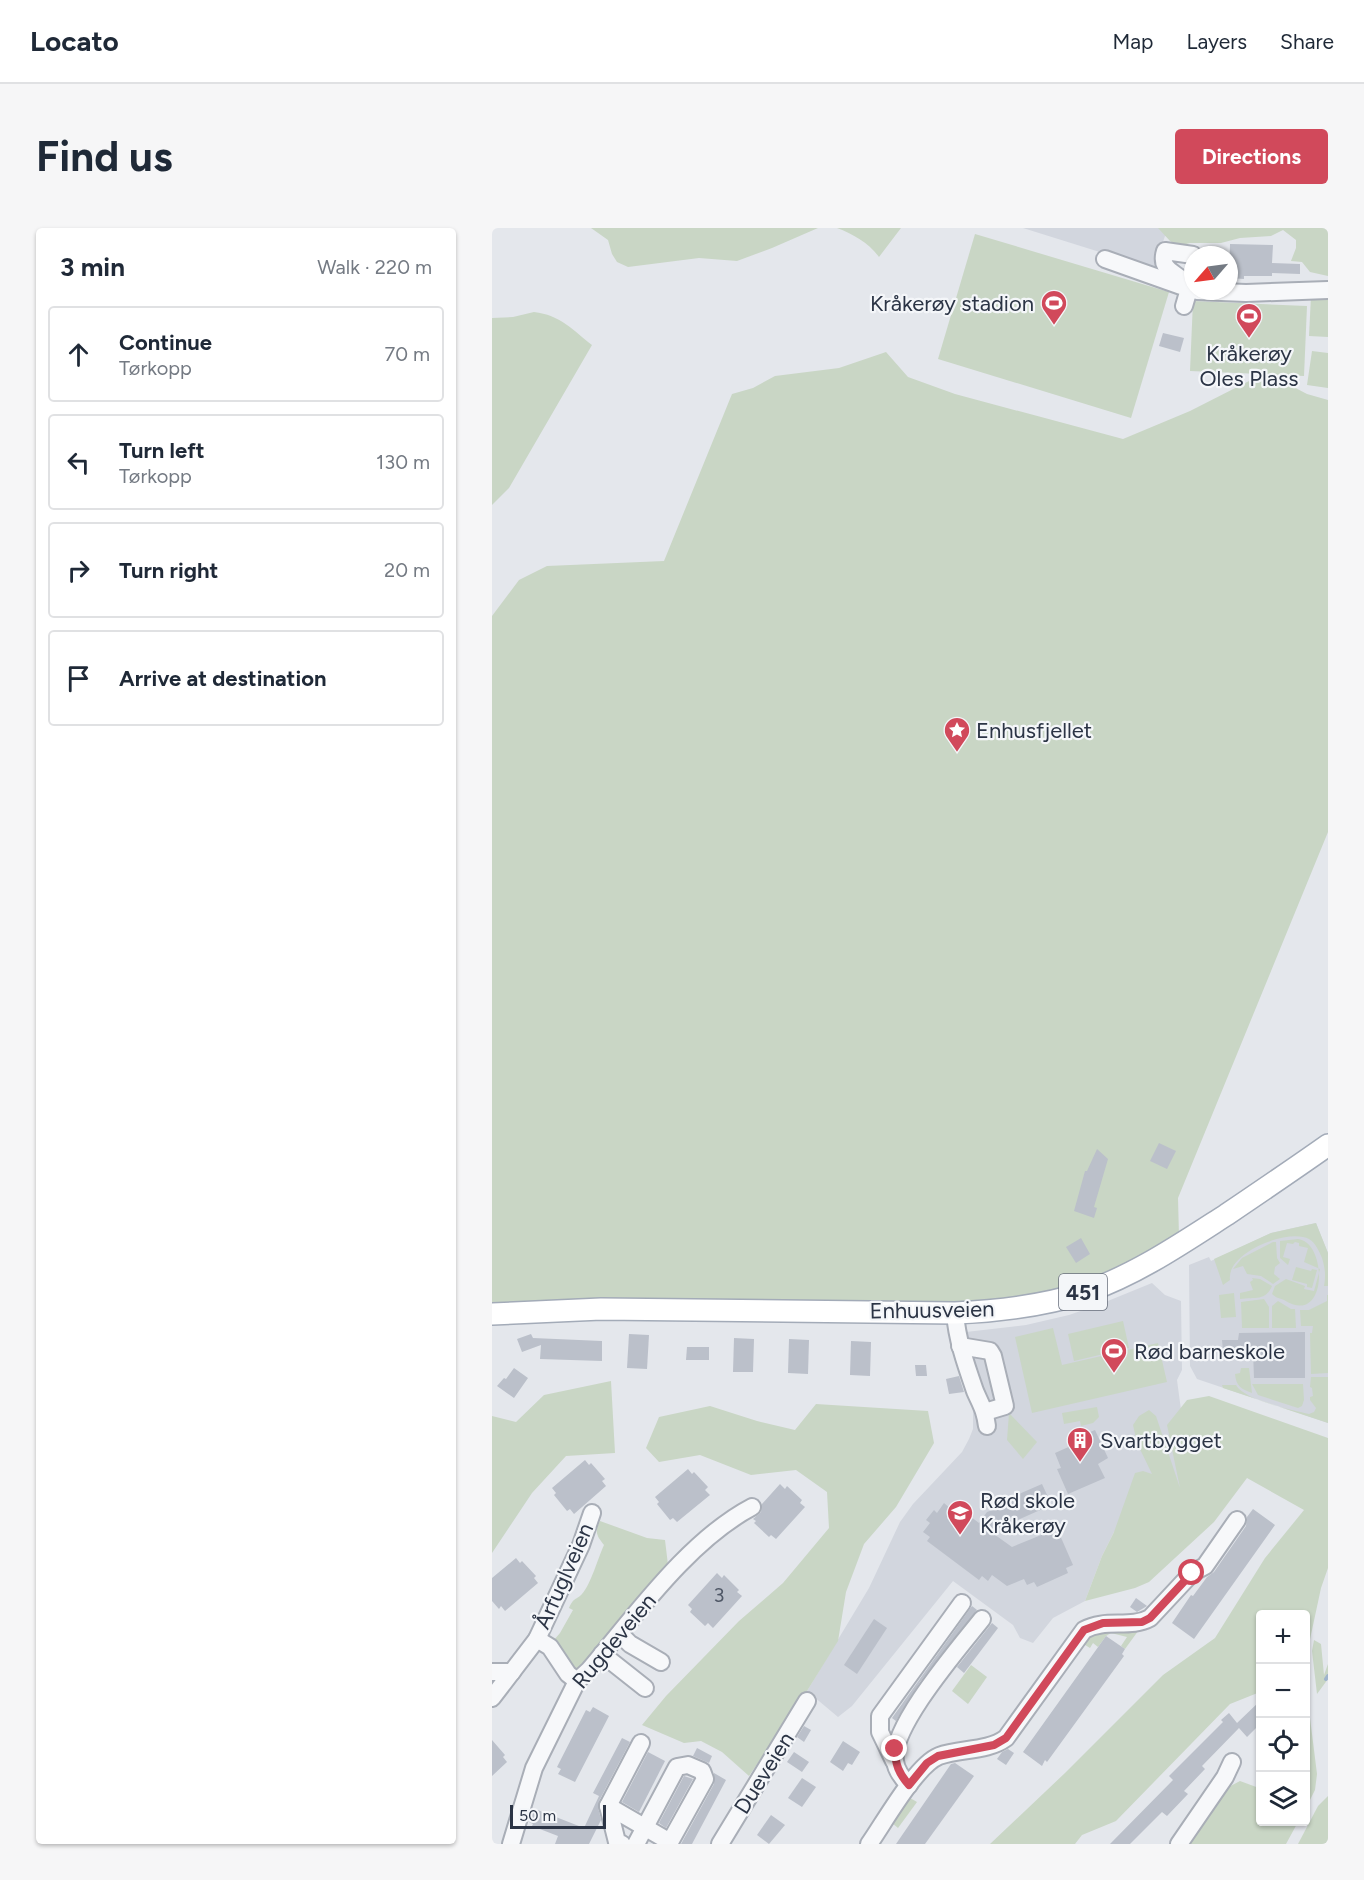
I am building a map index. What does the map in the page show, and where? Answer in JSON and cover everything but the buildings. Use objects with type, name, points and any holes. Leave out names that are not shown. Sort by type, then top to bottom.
[{"type":"main road","name":"Enhuusveien","points":[[492,1314],[601,1309],[955,1313],[983,1312],[1041,1304],[1085,1292],[1149,1263],[1328,1145]]},
{"type":"street","points":[[1184,254],[1165,251],[1163,264],[1184,280]]},
{"type":"street","points":[[1105,259],[1184,287]]},
{"type":"street","points":[[1238,293],[1328,290]]},
{"type":"street","points":[[1184,306],[1187,300]]},
{"type":"street","points":[[955,1313],[956,1333],[960,1346],[976,1394],[986,1419],[1005,1406],[993,1356],[990,1351],[960,1346]]},
{"type":"street","name":"Rugdeveien","points":[[511,1844],[529,1781],[577,1681],[676,1567],[735,1516],[752,1507]]},
{"type":"street","name":"Årfuglveien","points":[[492,1698],[537,1639],[581,1545],[592,1513]]},
{"type":"street","points":[[869,1844],[909,1785],[927,1763],[938,1756],[994,1745],[1006,1738],[1084,1630],[1103,1623],[1142,1622],[1150,1618],[1192,1573],[1205,1566],[1237,1520]]},
{"type":"street","points":[[909,1785],[901,1775],[880,1732],[880,1716],[962,1603]]},
{"type":"street","points":[[895,1761],[895,1749],[903,1727],[982,1619]]},
{"type":"street","points":[[620,1634],[630,1644],[661,1662]]},
{"type":"street","name":"Årfuglveien","points":[[537,1639],[550,1647],[568,1674],[577,1681]]},
{"type":"street","points":[[602,1654],[645,1688]]},
{"type":"street","points":[[492,1672],[512,1672]]},
{"type":"street","name":"Dueveien","points":[[720,1844],[807,1701]]},
{"type":"street","points":[[619,1843],[608,1806],[641,1743]]},
{"type":"street","points":[[1179,1844],[1225,1777],[1232,1762]]},
{"type":"street","points":[[608,1806],[645,1828],[669,1843],[705,1779],[702,1771],[688,1765],[677,1767],[645,1828],[636,1844]]},
{"type":"shaded area","points":[[1023,228],[1224,228],[1198,241],[1165,236],[1154,269]]},
{"type":"shaded area","points":[[1316,1223],[1328,1253],[1328,1423],[1197,1379],[1190,1366],[1189,1265],[1209,1257],[1211,1261],[1271,1233]]},
{"type":"shaded area","points":[[1152,1283],[1165,1295],[1181,1301],[1182,1370],[1177,1380],[1181,1410],[1180,1485],[1182,1495],[1114,1532],[1085,1601],[1053,1618],[1033,1643],[1020,1638],[1013,1625],[953,1581],[852,1706],[838,1717],[807,1691],[869,1588],[900,1522],[913,1504],[962,1452],[969,1439],[973,1429],[973,1411],[964,1373],[962,1340],[966,1332],[1026,1325],[1069,1315]]},
{"type":"green space","points":[[591,228],[818,228],[737,261],[699,258],[628,267],[617,262],[608,240]]},
{"type":"green space","points":[[837,228],[901,228],[879,257],[860,240]]},
{"type":"green space","points":[[1158,228],[1328,228],[1328,276],[1310,272],[1302,262],[1291,261],[1296,248],[1296,240],[1283,230],[1271,236],[1179,246],[1170,241]]},
{"type":"green space","name":"Kråkerøy stadion","points":[[975,234],[1169,292],[1131,418],[938,359]]},
{"type":"green space","points":[[1311,296],[1328,297],[1328,337],[1309,336]]},
{"type":"green space","name":"Kråkerøy Oles Plass","points":[[1193,301],[1307,306],[1304,376],[1190,371]]},
{"type":"green space","points":[[534,312],[559,320],[592,345],[509,488],[492,505],[492,318],[513,317]]},
{"type":"green space","points":[[1312,351],[1328,353],[1328,388],[1307,385]]},
{"type":"green space","points":[[886,352],[908,377],[955,394],[1123,439],[1190,411],[1251,380],[1284,382],[1307,394],[1328,400],[1328,832],[1178,1198],[1179,1236],[1127,1270],[1011,1307],[492,1305],[492,616],[519,580],[547,566],[664,561],[732,394],[753,388],[775,376],[839,368]]},
{"type":"green space","points":[[1316,1223],[1328,1253],[1328,1286],[1324,1286],[1324,1265],[1317,1247],[1309,1239],[1300,1236],[1274,1240],[1248,1252],[1238,1260],[1231,1270],[1230,1280],[1223,1285],[1214,1259],[1271,1233]]},
{"type":"green space","points":[[1298,1239],[1308,1244],[1315,1254],[1318,1268],[1304,1262],[1308,1248],[1299,1246],[1299,1243],[1287,1243],[1283,1257],[1290,1259],[1288,1265],[1280,1258],[1280,1241]]},
{"type":"green space","points":[[1276,1242],[1277,1258],[1280,1263],[1275,1267],[1274,1274],[1280,1279],[1273,1284],[1261,1276],[1247,1274],[1243,1266],[1233,1269],[1242,1258]]},
{"type":"green space","points":[[1296,1267],[1311,1271],[1312,1269],[1317,1270],[1312,1288],[1307,1287],[1307,1284],[1292,1280]]},
{"type":"green space","points":[[1319,1274],[1316,1294],[1309,1303],[1298,1306],[1272,1294],[1275,1286],[1286,1279],[1305,1286],[1304,1289],[1314,1291]]},
{"type":"green space","points":[[1252,1278],[1260,1279],[1272,1286],[1270,1291],[1263,1296],[1240,1299],[1240,1293],[1253,1290],[1250,1282]]},
{"type":"green space","points":[[1234,1293],[1236,1317],[1221,1318],[1219,1295]]},
{"type":"green space","points":[[1327,1295],[1328,1373],[1311,1374],[1310,1333],[1312,1333],[1313,1326],[1301,1326],[1300,1310],[1309,1310],[1327,1301]]},
{"type":"green space","points":[[1264,1299],[1269,1307],[1269,1328],[1242,1328],[1241,1302]]},
{"type":"green space","points":[[1278,1301],[1295,1309],[1296,1328],[1272,1328],[1272,1306]]},
{"type":"green space","points":[[1123,1321],[1129,1348],[1074,1361],[1068,1334]]},
{"type":"green space","points":[[1053,1328],[1062,1365],[1158,1343],[1167,1382],[1032,1413],[1015,1337]]},
{"type":"green space","points":[[1241,1368],[1249,1368],[1252,1393],[1238,1384],[1235,1374],[1240,1373]]},
{"type":"green space","points":[[1311,1377],[1328,1377],[1328,1423],[1276,1406],[1309,1414],[1314,1412],[1316,1408],[1310,1400],[1313,1396],[1310,1387]]},
{"type":"green space","points":[[611,1381],[615,1453],[566,1456],[532,1493],[492,1553],[492,1416],[516,1422],[544,1395]]},
{"type":"green space","points":[[1252,1384],[1303,1384],[1302,1406],[1298,1408],[1258,1395]]},
{"type":"green space","points":[[1222,1385],[1236,1385],[1258,1400],[1223,1388]]},
{"type":"green space","points":[[1209,1396],[1328,1438],[1328,1568],[1321,1588],[1310,1639],[1310,1610],[1256,1610],[1256,1694],[1230,1704],[1116,1821],[1082,1835],[1075,1844],[990,1844],[1163,1675],[1215,1638],[1265,1558],[1304,1510],[1247,1478],[1214,1522],[1149,1582],[1085,1601],[1114,1532],[1135,1473],[1143,1471],[1152,1474],[1137,1443],[1133,1425],[1139,1416],[1149,1410],[1156,1416],[1180,1488],[1167,1425],[1187,1400]]},
{"type":"green space","points":[[816,1404],[928,1411],[934,1443],[896,1507],[864,1544],[846,1592],[838,1641],[749,1776],[722,1752],[701,1741],[684,1743],[642,1725],[666,1696],[739,1621],[783,1583],[829,1528],[827,1492],[796,1470],[751,1475],[700,1455],[659,1462],[646,1448],[659,1417],[710,1406],[795,1430]]},
{"type":"green space","points":[[1097,1407],[1099,1417],[1093,1423],[1081,1426],[1080,1421],[1064,1424],[1062,1413]]},
{"type":"green space","points":[[1009,1413],[1037,1442],[1023,1459],[1007,1440]]},
{"type":"green space","points":[[600,1521],[647,1538],[665,1540],[668,1565],[579,1669],[567,1661],[554,1640],[573,1610],[569,1608],[573,1601],[585,1590],[594,1571],[604,1545],[597,1534]]},
{"type":"green space","points":[[1141,1627],[1125,1649],[1121,1646],[1127,1637],[1111,1633],[1098,1647],[1093,1643],[1090,1648],[1082,1643],[1096,1631]]},
{"type":"green space","points":[[1314,1640],[1321,1644],[1324,1675],[1328,1664],[1328,1679],[1317,1694],[1312,1651]]},
{"type":"green space","points":[[971,1665],[987,1677],[968,1704],[952,1691]]},
{"type":"green space","points":[[1310,1718],[1317,1774],[1315,1790],[1310,1800]]},
{"type":"green space","points":[[1240,1781],[1256,1787],[1256,1826],[1296,1826],[1286,1844],[1185,1844],[1223,1790]]},
{"type":"green space","points":[[1328,1796],[1328,1844],[1298,1844],[1307,1826],[1310,1826],[1318,1806]]},
{"type":"green space","points":[[910,1798],[917,1802],[898,1828],[892,1823]]},
{"type":"place","name":"Kråkerøy stadion","points":[[1054,326]]},
{"type":"place","name":"Kråkerøy Oles Plass","points":[[1249,339]]},
{"type":"place","name":"Enhusfjellet","points":[[957,753]]},
{"type":"place","name":"Rød barneskole","points":[[1114,1374]]},
{"type":"place","name":"Svartbygget","points":[[1080,1463]]},
{"type":"place","name":"Rød skole Kråkerøy","points":[[960,1536]]},
{"type":"route","points":[[895,1749],[898,1770],[909,1785],[927,1763],[938,1756],[1001,1742],[1084,1630],[1103,1623],[1142,1622],[1150,1618],[1192,1573]]}]
